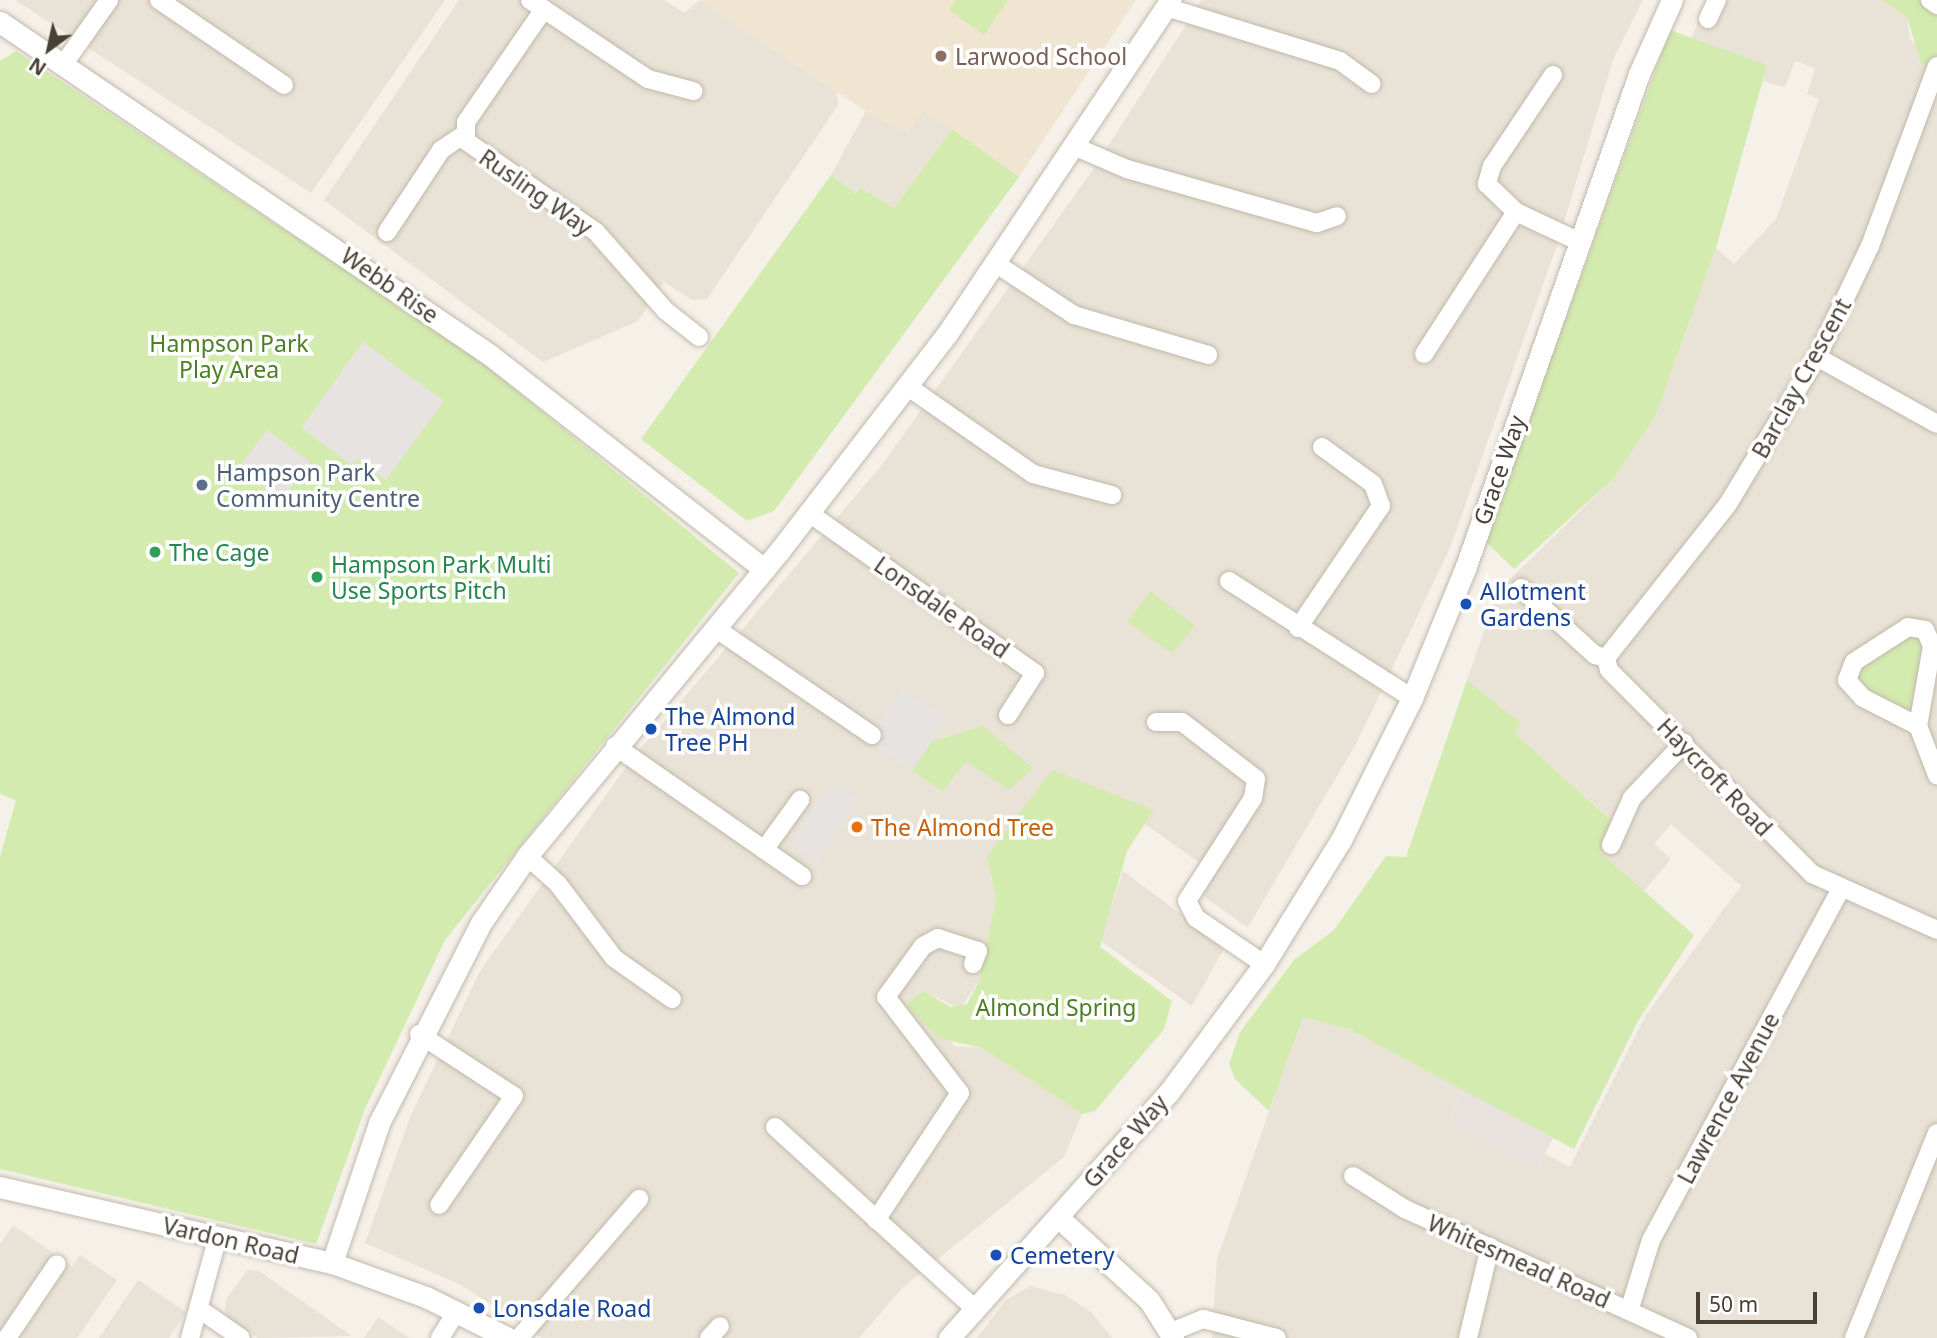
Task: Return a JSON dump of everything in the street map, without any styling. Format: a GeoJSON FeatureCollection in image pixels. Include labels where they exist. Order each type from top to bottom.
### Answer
{"type":"FeatureCollection","features":[{"type":"Feature","properties":{"kind":"street"},"geometry":{"type":"LineString","coordinates":[[62,65],[109,0]]}},
{"type":"Feature","properties":{"kind":"street"},"geometry":{"type":"LineString","coordinates":[[159,0],[284,85]]}},
{"type":"Feature","properties":{"kind":"street","name":"Grace Way"},"geometry":{"type":"LineString","coordinates":[[949,1338],[1169,1092],[1264,964],[1342,838],[1412,698],[1465,569],[1578,241],[1672,0]]}},
{"type":"Feature","properties":{"kind":"street"},"geometry":{"type":"LineString","coordinates":[[1709,19],[1717,0]]}},
{"type":"Feature","properties":{"kind":"street"},"geometry":{"type":"LineString","coordinates":[[1930,0],[1937,5]]}},
{"type":"Feature","properties":{"kind":"street"},"geometry":{"type":"LineString","coordinates":[[332,1263],[379,1123],[419,1034],[465,947],[527,856],[615,746],[764,569],[908,386],[1076,147],[1169,4],[1340,61],[1372,84]]}},
{"type":"Feature","properties":{"kind":"street","name":"Rusling Way"},"geometry":{"type":"LineString","coordinates":[[387,232],[441,150],[463,135],[537,5],[648,79],[693,91]]}},
{"type":"Feature","properties":{"kind":"street","name":"Webb Rise"},"geometry":{"type":"LineString","coordinates":[[0,22],[489,355],[764,569]]}},
{"type":"Feature","properties":{"kind":"street","name":"Barclay Crescent"},"geometry":{"type":"LineString","coordinates":[[1606,658],[1728,504],[1817,357],[1870,246],[1937,65]]}},
{"type":"Feature","properties":{"kind":"street"},"geometry":{"type":"LineString","coordinates":[[1553,75],[1489,171],[1492,194],[1516,212],[1578,241]]}},
{"type":"Feature","properties":{"kind":"street","name":"Rusling Way"},"geometry":{"type":"LineString","coordinates":[[463,135],[596,232],[666,311],[699,337]]}},
{"type":"Feature","properties":{"kind":"street"},"geometry":{"type":"LineString","coordinates":[[1076,147],[1127,169],[1317,223],[1337,216]]}},
{"type":"Feature","properties":{"kind":"street"},"geometry":{"type":"LineString","coordinates":[[1424,354],[1516,212]]}},
{"type":"Feature","properties":{"kind":"street"},"geometry":{"type":"LineString","coordinates":[[995,263],[1074,315],[1208,355]]}},
{"type":"Feature","properties":{"kind":"street"},"geometry":{"type":"LineString","coordinates":[[1817,357],[1937,424]]}},
{"type":"Feature","properties":{"kind":"street"},"geometry":{"type":"LineString","coordinates":[[908,386],[1033,474],[1112,495]]}},
{"type":"Feature","properties":{"kind":"street"},"geometry":{"type":"LineString","coordinates":[[1298,628],[1381,506],[1373,484],[1322,447]]}},
{"type":"Feature","properties":{"kind":"street","name":"Lonsdale Road"},"geometry":{"type":"LineString","coordinates":[[809,513],[1035,673],[1008,715]]}},
{"type":"Feature","properties":{"kind":"street"},"geometry":{"type":"LineString","coordinates":[[1229,581],[1298,628],[1412,698]]}},
{"type":"Feature","properties":{"kind":"street","name":"Haycroft Road"},"geometry":{"type":"LineString","coordinates":[[1521,588],[1595,655],[1606,658],[1609,670],[1803,866],[1840,890],[1937,930]]}},
{"type":"Feature","properties":{"kind":"street"},"geometry":{"type":"LineString","coordinates":[[1918,726],[1863,698],[1847,680],[1854,662],[1908,627],[1925,630],[1932,646],[1918,726],[1937,775]]}},
{"type":"Feature","properties":{"kind":"street"},"geometry":{"type":"LineString","coordinates":[[715,628],[872,735]]}},
{"type":"Feature","properties":{"kind":"street"},"geometry":{"type":"LineString","coordinates":[[1156,722],[1182,722],[1256,779],[1254,798],[1187,901],[1196,918],[1264,964]]}},
{"type":"Feature","properties":{"kind":"street"},"geometry":{"type":"LineString","coordinates":[[1611,845],[1632,798],[1684,743]]}},
{"type":"Feature","properties":{"kind":"street"},"geometry":{"type":"LineString","coordinates":[[615,746],[802,876]]}},
{"type":"Feature","properties":{"kind":"street"},"geometry":{"type":"LineString","coordinates":[[764,850],[800,800]]}},
{"type":"Feature","properties":{"kind":"street"},"geometry":{"type":"LineString","coordinates":[[527,856],[558,884],[614,958],[672,999]]}},
{"type":"Feature","properties":{"kind":"street","name":"Lawrence Avenue"},"geometry":{"type":"LineString","coordinates":[[1629,1311],[1651,1240],[1840,890]]}},
{"type":"Feature","properties":{"kind":"street"},"geometry":{"type":"LineString","coordinates":[[876,1220],[960,1093],[886,997],[923,946],[938,938],[978,950]]}},
{"type":"Feature","properties":{"kind":"street"},"geometry":{"type":"LineString","coordinates":[[419,1034],[514,1096],[439,1205]]}},
{"type":"Feature","properties":{"kind":"street"},"geometry":{"type":"LineString","coordinates":[[775,1127],[975,1309]]}},
{"type":"Feature","properties":{"kind":"street"},"geometry":{"type":"LineString","coordinates":[[1854,1338],[1937,1133]]}},
{"type":"Feature","properties":{"kind":"street","name":"Whitesmead Road"},"geometry":{"type":"LineString","coordinates":[[1353,1176],[1405,1209],[1686,1337]]}},
{"type":"Feature","properties":{"kind":"street","name":"Vardon Road"},"geometry":{"type":"LineString","coordinates":[[0,1187],[332,1263],[426,1297],[508,1338]]}},
{"type":"Feature","properties":{"kind":"street"},"geometry":{"type":"LineString","coordinates":[[519,1338],[639,1199]]}},
{"type":"Feature","properties":{"kind":"street"},"geometry":{"type":"LineString","coordinates":[[1058,1217],[1149,1300],[1172,1335],[1203,1319],[1277,1338]]}},
{"type":"Feature","properties":{"kind":"street"},"geometry":{"type":"LineString","coordinates":[[190,1338],[202,1311],[218,1236]]}},
{"type":"Feature","properties":{"kind":"street"},"geometry":{"type":"LineString","coordinates":[[1468,1338],[1490,1247]]}},
{"type":"Feature","properties":{"kind":"street"},"geometry":{"type":"LineString","coordinates":[[7,1338],[57,1264]]}},
{"type":"Feature","properties":{"kind":"street"},"geometry":{"type":"LineString","coordinates":[[202,1311],[241,1338]]}},
{"type":"Feature","properties":{"kind":"street"},"geometry":{"type":"LineString","coordinates":[[440,1338],[457,1311]]}},
{"type":"Feature","properties":{"kind":"shaded area"},"geometry":{"type":"Polygon","coordinates":[[[15,0],[445,0],[311,193],[15,0]]]}},
{"type":"Feature","properties":{"kind":"shaded area"},"geometry":{"type":"Polygon","coordinates":[[[459,0],[664,0],[684,13],[700,0],[837,92],[838,105],[707,299],[692,300],[664,282],[638,321],[543,362],[324,200],[459,0]]]}},
{"type":"Feature","properties":{"kind":"shaded area","name":"Larwood School"},"geometry":{"type":"Polygon","coordinates":[[[700,0],[1136,0],[1019,177],[924,110],[907,132],[873,116],[700,0]]]}},
{"type":"Feature","properties":{"kind":"shaded area"},"geometry":{"type":"Polygon","coordinates":[[[1202,0],[1643,0],[1613,60],[1557,245],[1450,548],[1357,742],[1252,920],[1247,927],[1196,891],[1210,870],[1145,824],[1154,810],[1098,789],[987,856],[996,899],[979,981],[960,1009],[924,991],[954,1046],[982,1048],[1082,1114],[1064,1157],[902,1288],[859,1338],[542,1338],[461,1285],[365,1243],[410,1117],[480,971],[631,760],[881,466],[1092,171],[1202,0]]]}},
{"type":"Feature","properties":{"kind":"shaded area"},"geometry":{"type":"Polygon","coordinates":[[[1707,0],[1882,0],[1907,17],[1910,39],[1937,69],[1937,1338],[1212,1338],[1217,1259],[1303,1016],[1347,1029],[1460,1088],[1450,1121],[1537,1170],[1545,1154],[1570,1167],[1646,1015],[1741,886],[1671,824],[1654,844],[1671,859],[1644,891],[1601,853],[1611,819],[1514,734],[1521,723],[1467,680],[1498,591],[1613,479],[1655,417],[1716,248],[1734,264],[1776,219],[1819,99],[1807,94],[1815,68],[1795,61],[1785,87],[1763,81],[1767,65],[1691,39],[1707,0]]]}},
{"type":"Feature","properties":{"kind":"shaded area"},"geometry":{"type":"Polygon","coordinates":[[[924,110],[952,129],[894,208],[862,187],[856,194],[831,175],[866,111],[907,132],[924,110]]]}},
{"type":"Feature","properties":{"kind":"shaded area"},"geometry":{"type":"Polygon","coordinates":[[[363,342],[444,401],[386,480],[357,459],[352,465],[301,428],[363,342]]]}},
{"type":"Feature","properties":{"kind":"shaded area"},"geometry":{"type":"Polygon","coordinates":[[[267,430],[310,462],[281,501],[239,467],[267,430]]]}},
{"type":"Feature","properties":{"kind":"shaded area"},"geometry":{"type":"Polygon","coordinates":[[[902,690],[947,718],[912,771],[868,742],[902,690]]]}},
{"type":"Feature","properties":{"kind":"shaded area"},"geometry":{"type":"Polygon","coordinates":[[[832,781],[860,800],[817,863],[789,843],[832,781]]]}},
{"type":"Feature","properties":{"kind":"shaded area"},"geometry":{"type":"Polygon","coordinates":[[[1123,871],[1225,947],[1192,1006],[1101,941],[1123,871]]]}},
{"type":"Feature","properties":{"kind":"shaded area"},"geometry":{"type":"Polygon","coordinates":[[[1460,1088],[1553,1138],[1537,1170],[1450,1121],[1460,1088]]]}},
{"type":"Feature","properties":{"kind":"shaded area"},"geometry":{"type":"Polygon","coordinates":[[[13,1225],[72,1266],[80,1255],[117,1280],[77,1338],[0,1338],[0,1244],[13,1225]]]}},
{"type":"Feature","properties":{"kind":"shaded area"},"geometry":{"type":"Polygon","coordinates":[[[248,1270],[259,1271],[352,1336],[258,1338],[225,1315],[226,1299],[248,1270]]]}},
{"type":"Feature","properties":{"kind":"shaded area"},"geometry":{"type":"Polygon","coordinates":[[[138,1280],[186,1312],[169,1338],[99,1338],[138,1280]]]}},
{"type":"Feature","properties":{"kind":"shaded area"},"geometry":{"type":"Polygon","coordinates":[[[1030,1286],[1065,1295],[1091,1312],[1112,1338],[977,1338],[1006,1300],[1030,1286]]]}},
{"type":"Feature","properties":{"kind":"shaded area"},"geometry":{"type":"Polygon","coordinates":[[[378,1317],[409,1338],[364,1338],[378,1317]]]}},
{"type":"Feature","properties":{"kind":"green space"},"geometry":{"type":"Polygon","coordinates":[[[956,0],[1008,0],[984,35],[949,10],[956,0]]]}},
{"type":"Feature","properties":{"kind":"green space"},"geometry":{"type":"Polygon","coordinates":[[[1882,0],[1937,0],[1937,69],[1921,63],[1907,17],[1882,0]]]}},
{"type":"Feature","properties":{"kind":"green space"},"geometry":{"type":"Polygon","coordinates":[[[1670,30],[1767,65],[1716,248],[1655,417],[1613,479],[1514,569],[1485,541],[1670,30]]]}},
{"type":"Feature","properties":{"kind":"green space","name":"Hampson Park Play Area"},"geometry":{"type":"Polygon","coordinates":[[[16,51],[481,361],[739,573],[445,940],[365,1109],[316,1244],[0,1169],[0,857],[16,800],[0,794],[0,61],[16,51]]]}},
{"type":"Feature","properties":{"kind":"green space"},"geometry":{"type":"Polygon","coordinates":[[[952,129],[1019,177],[774,511],[747,521],[641,439],[831,175],[856,194],[861,187],[894,208],[952,129]]]}},
{"type":"Feature","properties":{"kind":"green space"},"geometry":{"type":"Polygon","coordinates":[[[1151,591],[1195,626],[1172,653],[1127,622],[1151,591]]]}},
{"type":"Feature","properties":{"kind":"green space"},"geometry":{"type":"Polygon","coordinates":[[[1916,633],[1926,642],[1910,713],[1858,688],[1855,672],[1916,633]]]}},
{"type":"Feature","properties":{"kind":"green space"},"geometry":{"type":"Polygon","coordinates":[[[1467,680],[1521,723],[1515,734],[1611,820],[1601,853],[1694,935],[1638,1021],[1574,1149],[1348,1029],[1303,1017],[1269,1111],[1235,1079],[1229,1064],[1240,1032],[1294,960],[1334,930],[1386,856],[1406,857],[1467,680]]]}},
{"type":"Feature","properties":{"kind":"green space"},"geometry":{"type":"Polygon","coordinates":[[[983,726],[1033,768],[1008,790],[966,761],[943,791],[912,771],[930,742],[983,726]]]}},
{"type":"Feature","properties":{"kind":"green space","name":"Almond Spring"},"geometry":{"type":"Polygon","coordinates":[[[1052,770],[1154,810],[1127,851],[1100,947],[1172,1001],[1164,1029],[1095,1111],[1082,1114],[982,1048],[939,1038],[906,1005],[924,991],[950,1007],[967,1004],[979,981],[996,899],[987,856],[1052,770]]]}},
{"type":"Feature","properties":{"kind":"place","name":"Larwood School"},"geometry":{"type":"Point","coordinates":[941,56]}},
{"type":"Feature","properties":{"kind":"place","name":"Hampson Park Community Centre"},"geometry":{"type":"Point","coordinates":[202,485]}},
{"type":"Feature","properties":{"kind":"place","name":"The Cage"},"geometry":{"type":"Point","coordinates":[155,552]}},
{"type":"Feature","properties":{"kind":"place","name":"Hampson Park Multi Use Sports Pitch"},"geometry":{"type":"Point","coordinates":[317,577]}},
{"type":"Feature","properties":{"kind":"place","name":"Allotment Gardens"},"geometry":{"type":"Point","coordinates":[1466,604]}},
{"type":"Feature","properties":{"kind":"place","name":"The Almond Tree PH"},"geometry":{"type":"Point","coordinates":[651,729]}},
{"type":"Feature","properties":{"kind":"place","name":"The Almond Tree"},"geometry":{"type":"Point","coordinates":[857,827]}},
{"type":"Feature","properties":{"kind":"place","name":"Cemetery"},"geometry":{"type":"Point","coordinates":[996,1255]}},
{"type":"Feature","properties":{"kind":"place","name":"Lonsdale Road"},"geometry":{"type":"Point","coordinates":[479,1308]}}]}
